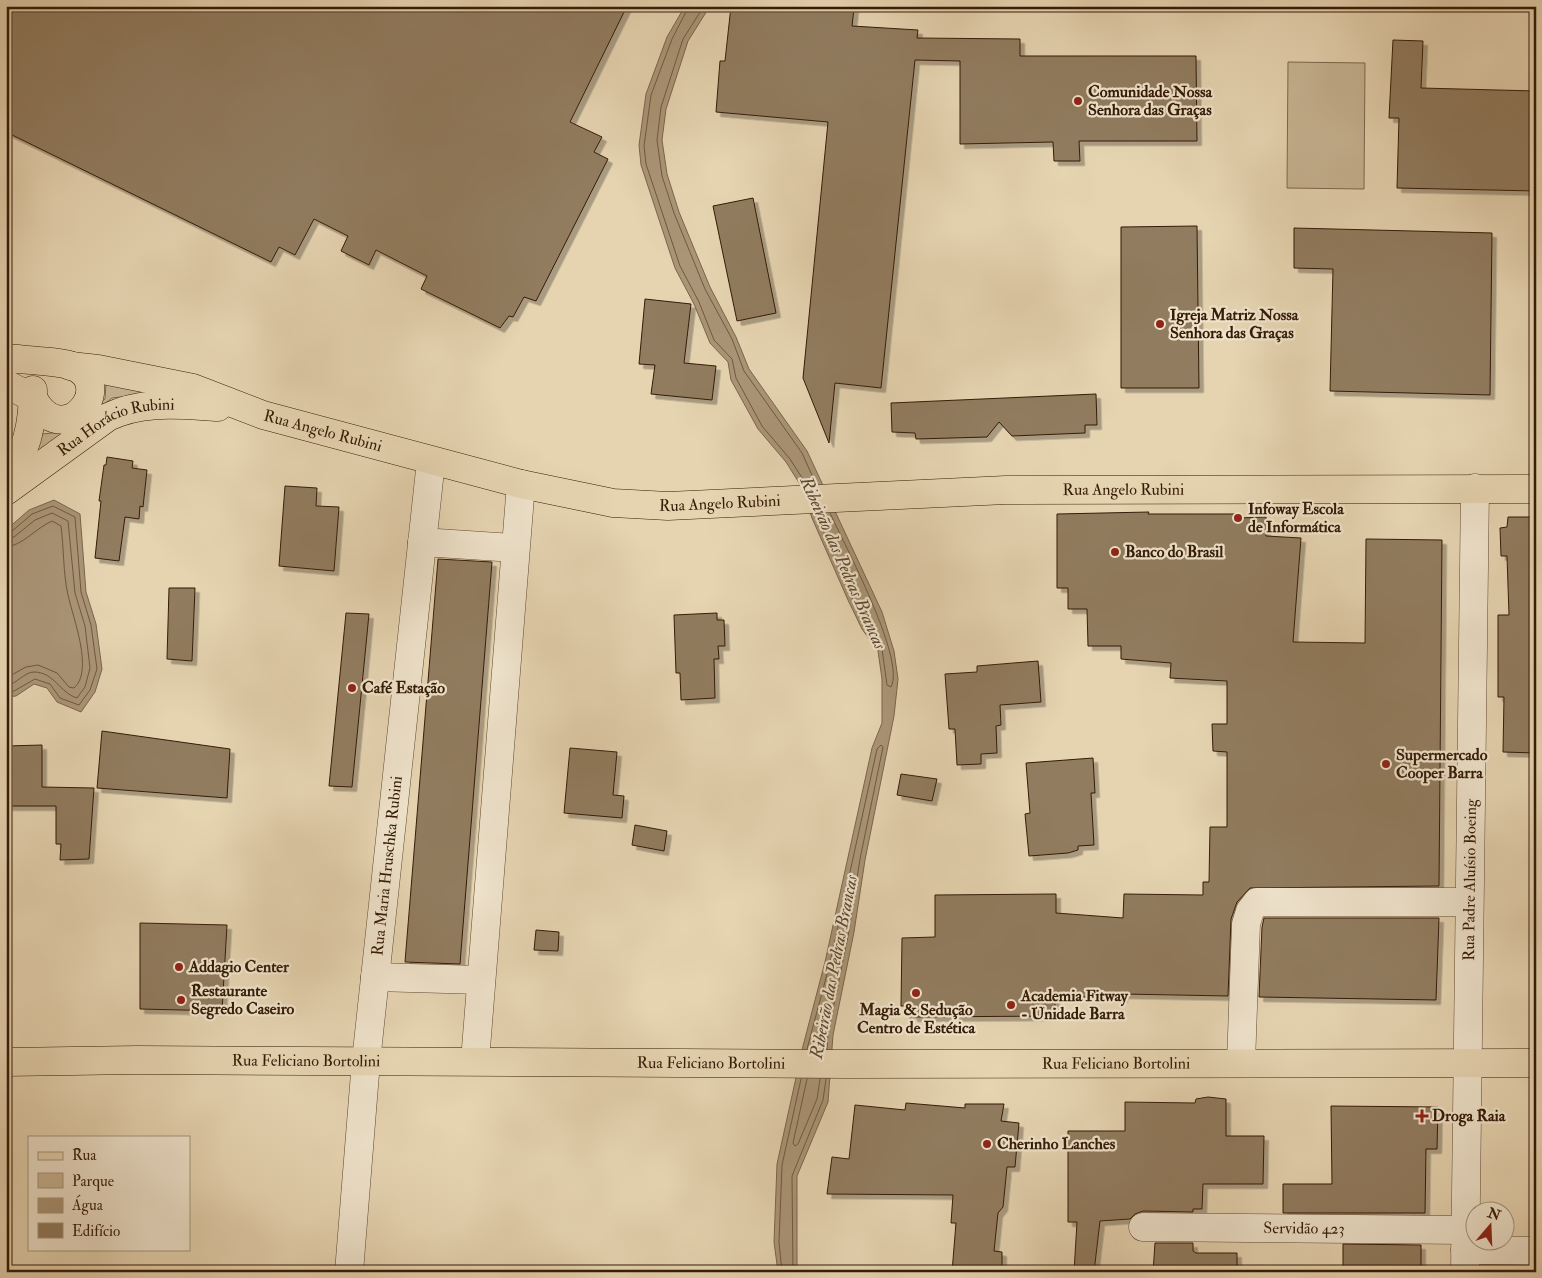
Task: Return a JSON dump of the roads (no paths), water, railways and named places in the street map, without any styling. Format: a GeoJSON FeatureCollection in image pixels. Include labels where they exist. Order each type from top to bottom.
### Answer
{"type":"FeatureCollection","features":[{"type":"Feature","properties":{"kind":"main road","name":"Rua Angelo Rubini"},"geometry":{"type":"LineString","coordinates":[[6,358],[98,369],[193,388],[240,408],[431,461],[521,484],[613,503],[668,506],[1006,490],[1152,488],[1536,489]]}},
{"type":"Feature","properties":{"kind":"main road"},"geometry":{"type":"LineString","coordinates":[[6,384],[34,398],[43,412],[59,420],[68,419],[83,410],[90,395],[90,386],[82,372],[64,365],[50,367],[36,379],[34,398],[33,419],[28,439],[6,480]]}},
{"type":"Feature","properties":{"kind":"main road","name":"Rua Horácio Rubini"},"geometry":{"type":"LineString","coordinates":[[6,492],[108,417],[124,409],[158,404],[240,408]]}},
{"type":"Feature","properties":{"kind":"main road","name":"Rua Feliciano Bortolini"},"geometry":{"type":"LineString","coordinates":[[6,1062],[1536,1063]]}},
{"type":"Feature","properties":{"kind":"street","name":"Rua Maria Hruschka Rubini"},"geometry":{"type":"LineString","coordinates":[[349,1272],[366,1061],[431,461]]}},
{"type":"Feature","properties":{"kind":"street"},"geometry":{"type":"LineString","coordinates":[[475,1061],[514,548],[521,484]]}},
{"type":"Feature","properties":{"kind":"street","name":"Rua Padre Aluísio Boeing"},"geometry":{"type":"LineString","coordinates":[[1465,1251],[1475,488]]}},
{"type":"Feature","properties":{"kind":"street"},"geometry":{"type":"LineString","coordinates":[[422,542],[514,548]]}},
{"type":"Feature","properties":{"kind":"street"},"geometry":{"type":"LineString","coordinates":[[1241,1063],[1246,924],[1250,911],[1257,902],[1469,902]]}},
{"type":"Feature","properties":{"kind":"street"},"geometry":{"type":"LineString","coordinates":[[375,977],[481,980]]}},
{"type":"Feature","properties":{"kind":"street","name":"Servidão 423"},"geometry":{"type":"LineString","coordinates":[[1142,1228],[1465,1251],[1536,1252]]}},
{"type":"Feature","properties":{"kind":"water","name":"Ribeirão das Pedras Brancas"},"geometry":{"type":"Polygon","coordinates":[[[685,6],[710,6],[688,41],[666,109],[662,140],[667,174],[679,212],[710,287],[736,337],[749,369],[807,451],[882,612],[894,651],[898,679],[894,716],[833,1035],[828,1102],[797,1176],[797,1272],[778,1272],[774,1242],[777,1164],[803,1046],[825,962],[872,748],[882,723],[882,679],[878,651],[862,629],[848,600],[812,518],[801,486],[786,462],[758,429],[731,380],[728,362],[710,343],[694,304],[675,268],[641,165],[639,145],[646,94],[667,37],[685,6]]]}},
{"type":"Feature","properties":{"kind":"water"},"geometry":{"type":"Polygon","coordinates":[[[54,500],[80,514],[86,592],[96,624],[102,669],[95,692],[81,712],[57,702],[47,688],[34,684],[16,696],[6,697],[6,530],[29,510],[54,500]]]}},
{"type":"Feature","properties":{"kind":"place","name":"Comunidade Nossa Senhora das Graças"},"geometry":{"type":"Point","coordinates":[1078,101]}},
{"type":"Feature","properties":{"kind":"place","name":"Igreja Matriz Nossa Senhora das Graças"},"geometry":{"type":"Point","coordinates":[1160,324]}},
{"type":"Feature","properties":{"kind":"place","name":"Infoway Escola de Informática"},"geometry":{"type":"Point","coordinates":[1238,518]}},
{"type":"Feature","properties":{"kind":"place","name":"Banco do Brasil"},"geometry":{"type":"Point","coordinates":[1115,552]}},
{"type":"Feature","properties":{"kind":"place","name":"Café Estação"},"geometry":{"type":"Point","coordinates":[352,688]}},
{"type":"Feature","properties":{"kind":"place","name":"Supermercado Cooper Barra"},"geometry":{"type":"Point","coordinates":[1386,764]}},
{"type":"Feature","properties":{"kind":"place","name":"Addagio Center"},"geometry":{"type":"Point","coordinates":[179,967]}},
{"type":"Feature","properties":{"kind":"place","name":"Magia & Sedução Centro de Estética"},"geometry":{"type":"Point","coordinates":[916,993]}},
{"type":"Feature","properties":{"kind":"place","name":"Restaurante Segredo Caseiro"},"geometry":{"type":"Point","coordinates":[181,1000]}},
{"type":"Feature","properties":{"kind":"place","name":"Academia Fitway - Unidade Barra"},"geometry":{"type":"Point","coordinates":[1011,1005]}},
{"type":"Feature","properties":{"kind":"place","name":"Droga Raia"},"geometry":{"type":"Point","coordinates":[1422,1116]}},
{"type":"Feature","properties":{"kind":"place","name":"Cherinho Lanches"},"geometry":{"type":"Point","coordinates":[987,1144]}}]}
